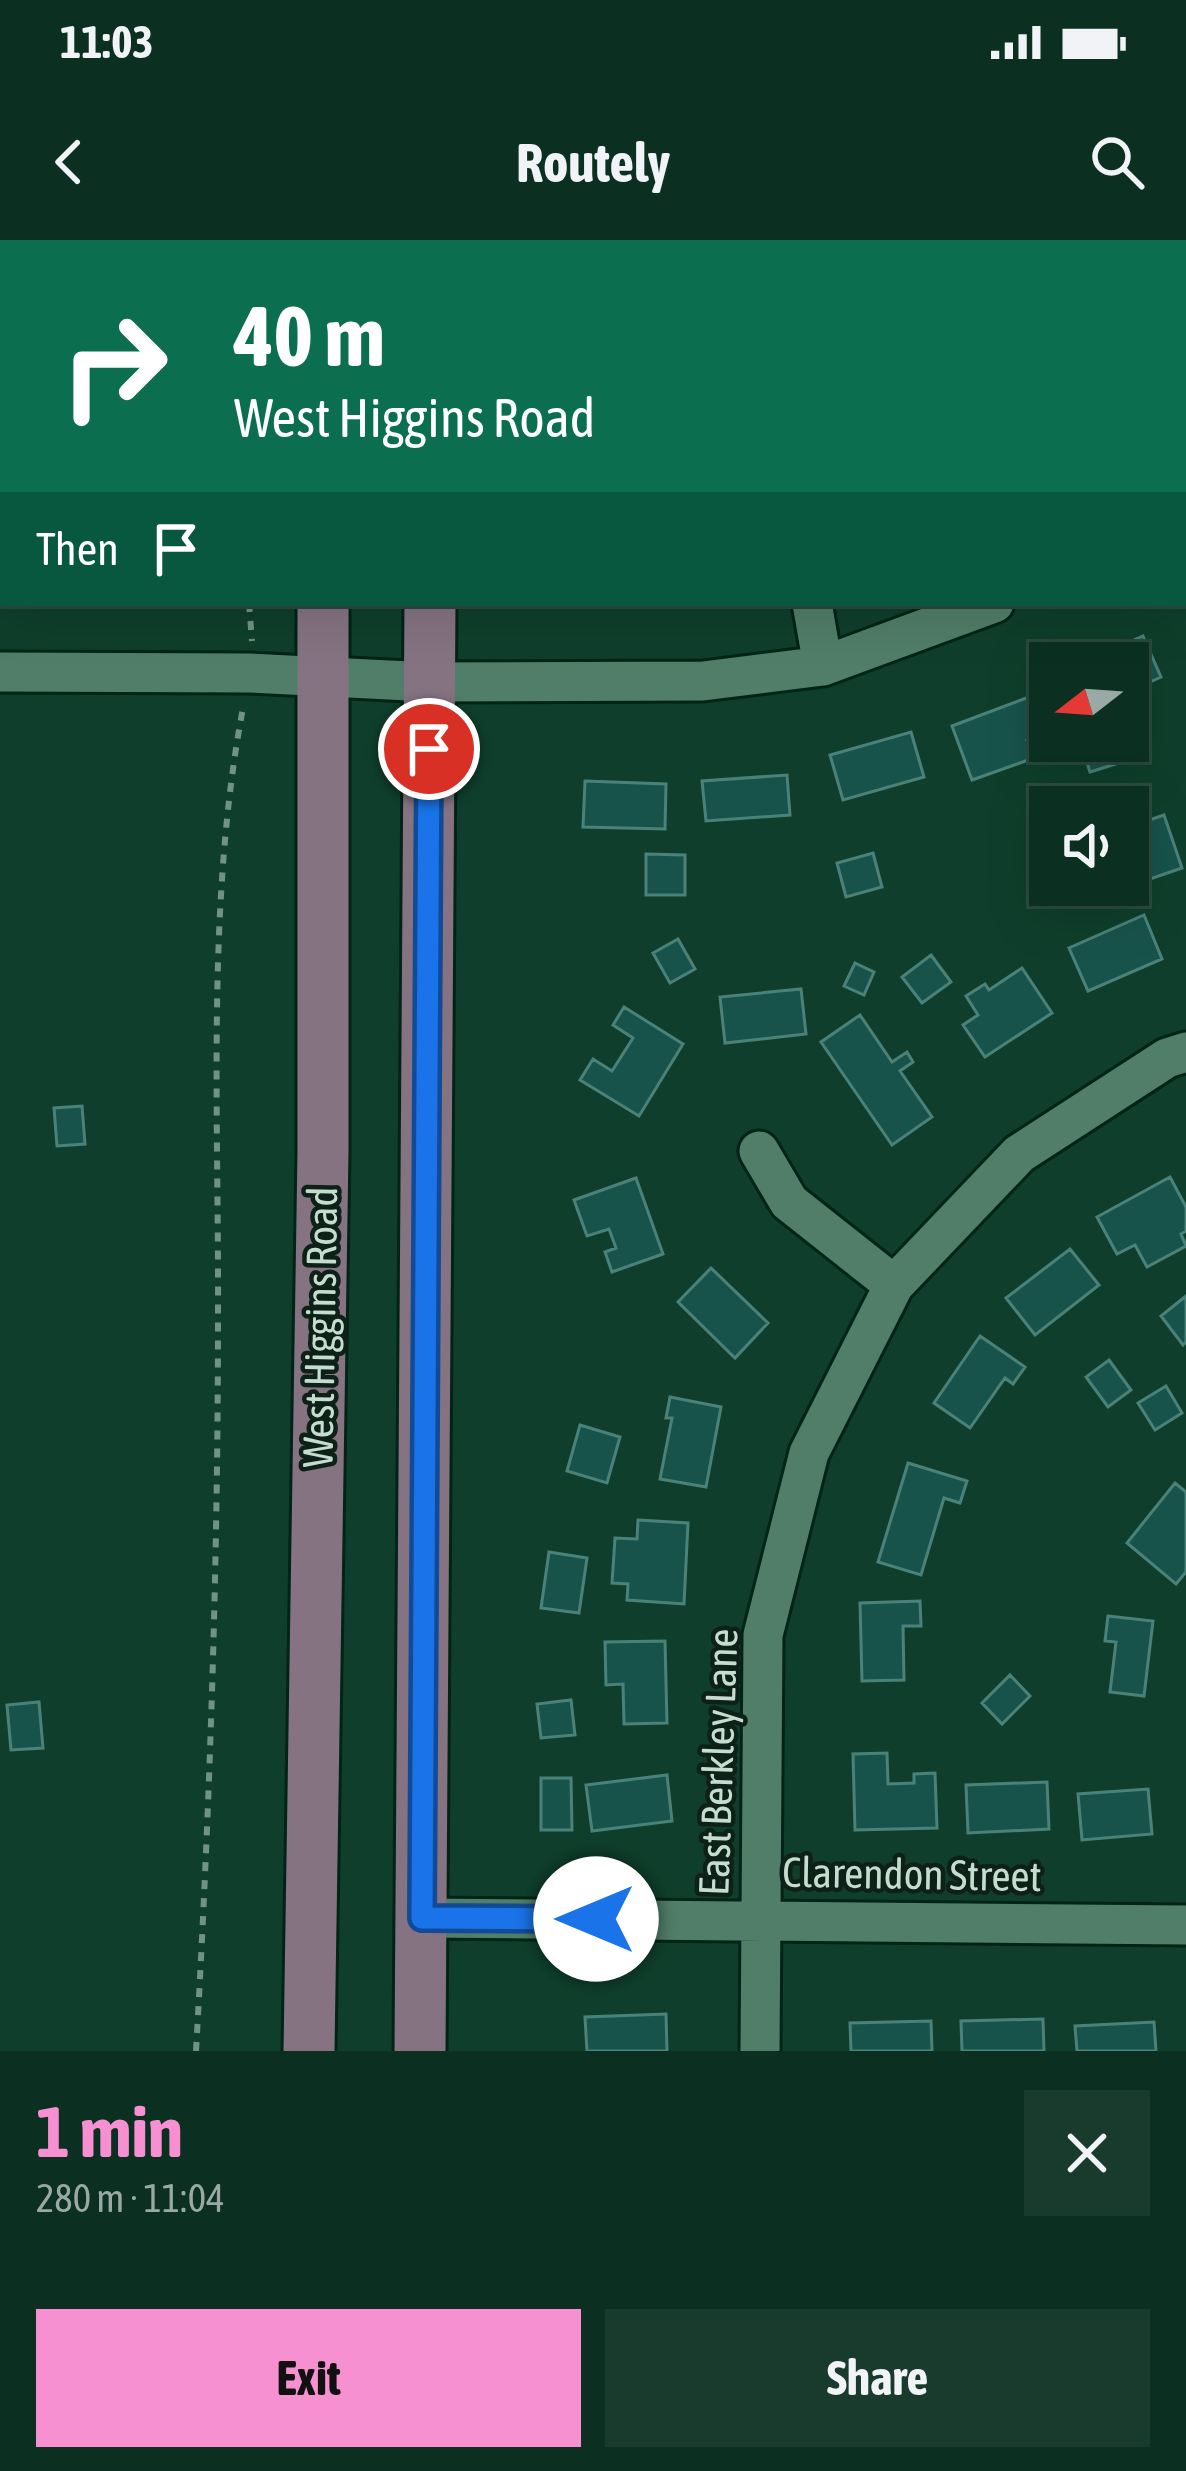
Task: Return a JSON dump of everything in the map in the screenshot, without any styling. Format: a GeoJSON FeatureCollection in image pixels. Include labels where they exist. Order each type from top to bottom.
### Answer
{"type":"FeatureCollection","features":[{"type":"Feature","properties":{"kind":"main road","name":"West Higgins Road"},"geometry":{"type":"LineString","coordinates":[[309,2051],[322,1151],[323,606]]}},
{"type":"Feature","properties":{"kind":"main road"},"geometry":{"type":"LineString","coordinates":[[421,2051],[430,606]]}},
{"type":"Feature","properties":{"kind":"street"},"geometry":{"type":"LineString","coordinates":[[813,606],[823,665]]}},
{"type":"Feature","properties":{"kind":"street"},"geometry":{"type":"LineString","coordinates":[[0,673],[249,674],[429,682],[703,681],[823,665],[986,606]]}},
{"type":"Feature","properties":{"kind":"street","name":"East Berkley Lane"},"geometry":{"type":"LineString","coordinates":[[760,2051],[764,1635],[809,1453],[894,1285],[1019,1154],[1167,1058],[1186,1052]]}},
{"type":"Feature","properties":{"kind":"street"},"geometry":{"type":"LineString","coordinates":[[759,1150],[789,1202],[894,1285]]}},
{"type":"Feature","properties":{"kind":"street","name":"Clarendon Street"},"geometry":{"type":"LineString","coordinates":[[422,1918],[1186,1925]]}},
{"type":"Feature","properties":{"kind":"path"},"geometry":{"type":"LineString","coordinates":[[250,606],[253,621]]}},
{"type":"Feature","properties":{"kind":"path"},"geometry":{"type":"LineString","coordinates":[[196,2051],[212,1747],[219,1003],[229,792],[242,717]]}},
{"type":"Feature","properties":{"kind":"building"},"geometry":{"type":"Polygon","coordinates":[[[1149,650],[1161,677],[1149,682],[1149,650]]]}},
{"type":"Feature","properties":{"kind":"building"},"geometry":{"type":"Polygon","coordinates":[[[1029,697],[1029,760],[972,780],[952,726],[1029,697]]]}},
{"type":"Feature","properties":{"kind":"building"},"geometry":{"type":"Polygon","coordinates":[[[911,732],[924,777],[843,800],[830,755],[911,732]]]}},
{"type":"Feature","properties":{"kind":"building"},"geometry":{"type":"Polygon","coordinates":[[[1087,762],[1122,762],[1090,772],[1087,762]]]}},
{"type":"Feature","properties":{"kind":"building"},"geometry":{"type":"Polygon","coordinates":[[[787,775],[790,815],[706,821],[702,781],[787,775]]]}},
{"type":"Feature","properties":{"kind":"building"},"geometry":{"type":"Polygon","coordinates":[[[585,781],[666,784],[665,829],[583,827],[585,781]]]}},
{"type":"Feature","properties":{"kind":"building"},"geometry":{"type":"Polygon","coordinates":[[[1164,815],[1182,868],[1149,879],[1149,820],[1164,815]]]}},
{"type":"Feature","properties":{"kind":"building"},"geometry":{"type":"Polygon","coordinates":[[[873,853],[882,887],[846,897],[837,863],[873,853]]]}},
{"type":"Feature","properties":{"kind":"building"},"geometry":{"type":"Polygon","coordinates":[[[646,854],[685,855],[685,895],[646,895],[646,854]]]}},
{"type":"Feature","properties":{"kind":"building"},"geometry":{"type":"Polygon","coordinates":[[[1144,915],[1162,959],[1088,991],[1069,948],[1144,915]]]}},
{"type":"Feature","properties":{"kind":"building"},"geometry":{"type":"Polygon","coordinates":[[[678,939],[695,969],[670,983],[653,953],[678,939]]]}},
{"type":"Feature","properties":{"kind":"building"},"geometry":{"type":"Polygon","coordinates":[[[931,955],[951,982],[922,1003],[902,977],[931,955]]]}},
{"type":"Feature","properties":{"kind":"building"},"geometry":{"type":"Polygon","coordinates":[[[855,963],[874,972],[864,995],[844,986],[855,963]]]}},
{"type":"Feature","properties":{"kind":"building"},"geometry":{"type":"Polygon","coordinates":[[[1022,968],[1052,1013],[985,1057],[963,1025],[978,1015],[966,996],[985,984],[989,990],[1022,968]]]}},
{"type":"Feature","properties":{"kind":"building"},"geometry":{"type":"Polygon","coordinates":[[[801,989],[806,1034],[725,1043],[720,997],[801,989]]]}},
{"type":"Feature","properties":{"kind":"building"},"geometry":{"type":"Polygon","coordinates":[[[624,1007],[683,1044],[639,1116],[580,1080],[593,1059],[612,1071],[633,1038],[613,1025],[624,1007]]]}},
{"type":"Feature","properties":{"kind":"building"},"geometry":{"type":"Polygon","coordinates":[[[860,1015],[892,1062],[907,1052],[913,1062],[900,1071],[932,1117],[892,1145],[821,1042],[860,1015]]]}},
{"type":"Feature","properties":{"kind":"building"},"geometry":{"type":"Polygon","coordinates":[[[82,1106],[85,1144],[57,1146],[54,1108],[82,1106]]]}},
{"type":"Feature","properties":{"kind":"building"},"geometry":{"type":"Polygon","coordinates":[[[1170,1177],[1186,1207],[1186,1231],[1181,1234],[1186,1246],[1147,1267],[1135,1245],[1117,1254],[1097,1217],[1170,1177]]]}},
{"type":"Feature","properties":{"kind":"building"},"geometry":{"type":"Polygon","coordinates":[[[636,1178],[663,1254],[612,1272],[605,1252],[616,1248],[609,1229],[587,1236],[574,1200],[636,1178]]]}},
{"type":"Feature","properties":{"kind":"building"},"geometry":{"type":"Polygon","coordinates":[[[1070,1249],[1099,1285],[1035,1335],[1006,1298],[1070,1249]]]}},
{"type":"Feature","properties":{"kind":"building"},"geometry":{"type":"Polygon","coordinates":[[[711,1268],[768,1323],[735,1358],[678,1302],[711,1268]]]}},
{"type":"Feature","properties":{"kind":"building"},"geometry":{"type":"Polygon","coordinates":[[[1186,1296],[1186,1342],[1183,1345],[1161,1316],[1186,1296]]]}},
{"type":"Feature","properties":{"kind":"building"},"geometry":{"type":"Polygon","coordinates":[[[980,1336],[1025,1367],[1013,1384],[1005,1378],[970,1428],[934,1403],[980,1336]]]}},
{"type":"Feature","properties":{"kind":"building"},"geometry":{"type":"Polygon","coordinates":[[[1109,1360],[1131,1390],[1108,1407],[1086,1377],[1109,1360]]]}},
{"type":"Feature","properties":{"kind":"building"},"geometry":{"type":"Polygon","coordinates":[[[1166,1386],[1182,1413],[1155,1430],[1138,1403],[1166,1386]]]}},
{"type":"Feature","properties":{"kind":"building"},"geometry":{"type":"Polygon","coordinates":[[[670,1397],[721,1407],[706,1487],[660,1479],[672,1418],[666,1418],[670,1397]]]}},
{"type":"Feature","properties":{"kind":"building"},"geometry":{"type":"Polygon","coordinates":[[[580,1425],[620,1437],[607,1483],[567,1471],[580,1425]]]}},
{"type":"Feature","properties":{"kind":"building"},"geometry":{"type":"Polygon","coordinates":[[[908,1463],[967,1481],[960,1503],[944,1498],[921,1575],[878,1562],[908,1463]]]}},
{"type":"Feature","properties":{"kind":"building"},"geometry":{"type":"Polygon","coordinates":[[[1175,1483],[1186,1492],[1186,1572],[1176,1584],[1127,1543],[1175,1483]]]}},
{"type":"Feature","properties":{"kind":"building"},"geometry":{"type":"Polygon","coordinates":[[[638,1520],[688,1523],[684,1604],[627,1600],[628,1584],[612,1583],[615,1538],[637,1539],[638,1520]]]}},
{"type":"Feature","properties":{"kind":"building"},"geometry":{"type":"Polygon","coordinates":[[[549,1552],[587,1558],[579,1613],[541,1608],[549,1552]]]}},
{"type":"Feature","properties":{"kind":"building"},"geometry":{"type":"Polygon","coordinates":[[[920,1601],[921,1626],[903,1626],[904,1680],[862,1681],[860,1603],[920,1601]]]}},
{"type":"Feature","properties":{"kind":"building"},"geometry":{"type":"Polygon","coordinates":[[[1108,1616],[1153,1621],[1144,1696],[1110,1692],[1116,1642],[1105,1641],[1108,1616]]]}},
{"type":"Feature","properties":{"kind":"building"},"geometry":{"type":"Polygon","coordinates":[[[665,1641],[667,1723],[624,1724],[623,1684],[606,1685],[605,1642],[665,1641]]]}},
{"type":"Feature","properties":{"kind":"building"},"geometry":{"type":"Polygon","coordinates":[[[1010,1675],[1030,1696],[1002,1724],[982,1703],[1010,1675]]]}},
{"type":"Feature","properties":{"kind":"building"},"geometry":{"type":"Polygon","coordinates":[[[571,1700],[575,1735],[541,1738],[537,1704],[571,1700]]]}},
{"type":"Feature","properties":{"kind":"building"},"geometry":{"type":"Polygon","coordinates":[[[39,1702],[43,1748],[11,1750],[7,1705],[39,1702]]]}},
{"type":"Feature","properties":{"kind":"building"},"geometry":{"type":"Polygon","coordinates":[[[887,1753],[888,1784],[914,1783],[914,1774],[935,1773],[937,1828],[855,1830],[853,1754],[887,1753]]]}},
{"type":"Feature","properties":{"kind":"building"},"geometry":{"type":"Polygon","coordinates":[[[667,1775],[672,1821],[592,1831],[586,1785],[667,1775]]]}},
{"type":"Feature","properties":{"kind":"building"},"geometry":{"type":"Polygon","coordinates":[[[541,1778],[571,1778],[572,1830],[541,1830],[541,1778]]]}},
{"type":"Feature","properties":{"kind":"building"},"geometry":{"type":"Polygon","coordinates":[[[1047,1782],[1049,1829],[968,1833],[966,1785],[1047,1782]]]}},
{"type":"Feature","properties":{"kind":"building"},"geometry":{"type":"Polygon","coordinates":[[[1148,1789],[1152,1834],[1082,1840],[1078,1794],[1148,1789]]]}},
{"type":"Feature","properties":{"kind":"building"},"geometry":{"type":"Polygon","coordinates":[[[666,2014],[667,2051],[587,2051],[585,2017],[666,2014]]]}},
{"type":"Feature","properties":{"kind":"building"},"geometry":{"type":"Polygon","coordinates":[[[1043,2019],[1044,2051],[962,2051],[961,2021],[1043,2019]]]}},
{"type":"Feature","properties":{"kind":"building"},"geometry":{"type":"Polygon","coordinates":[[[931,2021],[932,2051],[851,2051],[850,2023],[931,2021]]]}},
{"type":"Feature","properties":{"kind":"building"},"geometry":{"type":"Polygon","coordinates":[[[1154,2022],[1156,2051],[1077,2051],[1075,2026],[1154,2022]]]}},
{"type":"Feature","properties":{"kind":"route"},"geometry":{"type":"LineString","coordinates":[[429,749],[422,1918],[596,1919]]}}]}
